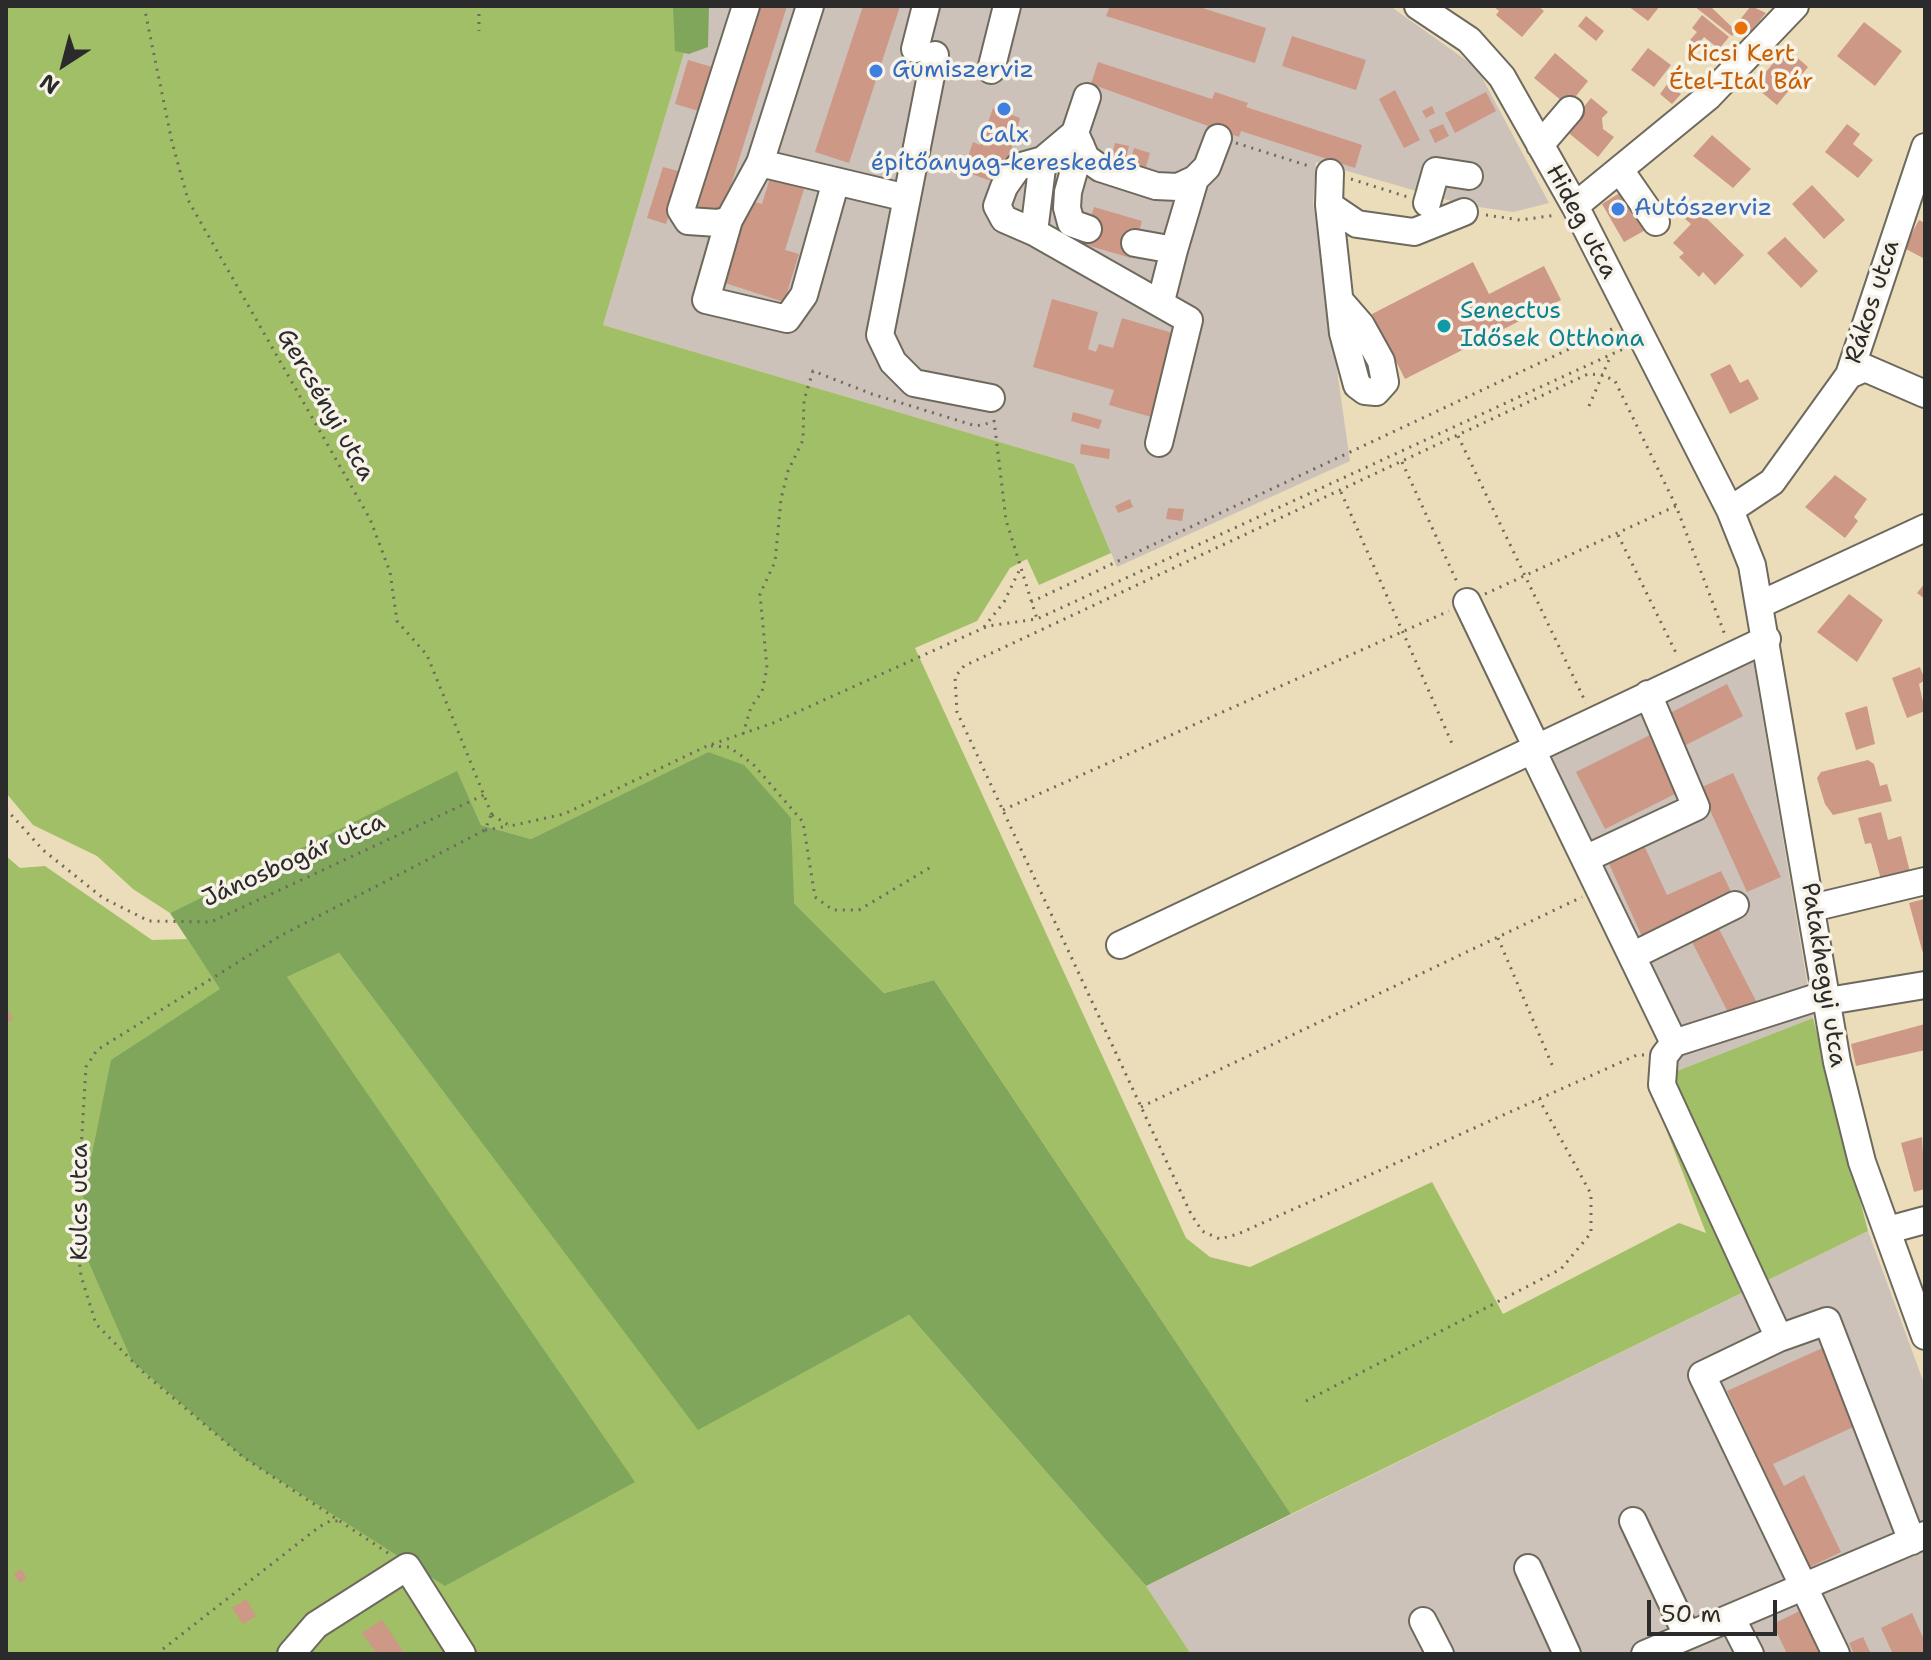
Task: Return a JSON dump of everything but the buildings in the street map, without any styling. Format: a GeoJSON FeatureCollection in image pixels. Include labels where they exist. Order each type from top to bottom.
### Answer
{"type":"FeatureCollection","features":[{"type":"Feature","properties":{"kind":"street"},"geometry":{"type":"LineString","coordinates":[[729,220],[688,221],[681,210],[746,6]]}},
{"type":"Feature","properties":{"kind":"street"},"geometry":{"type":"LineString","coordinates":[[810,6],[760,163],[729,220],[706,300],[787,319],[804,295],[836,181]]}},
{"type":"Feature","properties":{"kind":"street"},"geometry":{"type":"LineString","coordinates":[[926,6],[925,52],[907,198],[880,335],[893,362],[914,383],[992,410]]}},
{"type":"Feature","properties":{"kind":"street"},"geometry":{"type":"LineString","coordinates":[[991,70],[1007,6]]}},
{"type":"Feature","properties":{"kind":"street","name":"Hideg utca"},"geometry":{"type":"LineString","coordinates":[[1418,6],[1487,57],[1575,206],[1730,510]]}},
{"type":"Feature","properties":{"kind":"street"},"geometry":{"type":"LineString","coordinates":[[1575,206],[1708,97],[1795,6]]}},
{"type":"Feature","properties":{"kind":"street"},"geometry":{"type":"LineString","coordinates":[[1087,97],[1067,208],[1071,223],[1088,229]]}},
{"type":"Feature","properties":{"kind":"street"},"geometry":{"type":"LineString","coordinates":[[1540,145],[1570,110]]}},
{"type":"Feature","properties":{"kind":"street"},"geometry":{"type":"LineString","coordinates":[[1078,140],[1086,158],[1100,168],[1156,186],[1178,187],[1195,179],[1207,167],[1218,138]]}},
{"type":"Feature","properties":{"kind":"street"},"geometry":{"type":"LineString","coordinates":[[1078,140],[1043,160],[1018,167],[1004,187],[997,206],[1004,219],[1161,301],[1189,320],[1159,443]]}},
{"type":"Feature","properties":{"kind":"street","name":"Rákos utca"},"geometry":{"type":"LineString","coordinates":[[1730,510],[1772,482],[1849,375],[1925,147]]}},
{"type":"Feature","properties":{"kind":"street"},"geometry":{"type":"LineString","coordinates":[[1034,232],[1043,160]]}},
{"type":"Feature","properties":{"kind":"street"},"geometry":{"type":"LineString","coordinates":[[760,163],[907,198]]}},
{"type":"Feature","properties":{"kind":"street"},"geometry":{"type":"LineString","coordinates":[[1620,170],[1656,222]]}},
{"type":"Feature","properties":{"kind":"street"},"geometry":{"type":"LineString","coordinates":[[1417,200],[1436,171],[1469,176]]}},
{"type":"Feature","properties":{"kind":"street"},"geometry":{"type":"LineString","coordinates":[[1330,173],[1329,205],[1341,302]]}},
{"type":"Feature","properties":{"kind":"street"},"geometry":{"type":"LineString","coordinates":[[1161,301],[1195,179]]}},
{"type":"Feature","properties":{"kind":"street"},"geometry":{"type":"LineString","coordinates":[[1329,205],[1357,224],[1386,231],[1414,232],[1464,212]]}},
{"type":"Feature","properties":{"kind":"street"},"geometry":{"type":"LineString","coordinates":[[1135,243],[1174,250]]}},
{"type":"Feature","properties":{"kind":"street"},"geometry":{"type":"LineString","coordinates":[[1849,375],[1865,368],[1925,394]]}},
{"type":"Feature","properties":{"kind":"street","name":"Patakhegyi utca"},"geometry":{"type":"LineString","coordinates":[[1730,510],[1752,565],[1761,604],[1852,1129],[1925,1336]]}},
{"type":"Feature","properties":{"kind":"street"},"geometry":{"type":"LineString","coordinates":[[1761,604],[1925,528]]}},
{"type":"Feature","properties":{"kind":"street"},"geometry":{"type":"LineString","coordinates":[[1467,602],[1632,956],[1669,1049],[1662,1085],[1779,1338]]}},
{"type":"Feature","properties":{"kind":"street"},"geometry":{"type":"LineString","coordinates":[[1120,945],[1767,639]]}},
{"type":"Feature","properties":{"kind":"street"},"geometry":{"type":"LineString","coordinates":[[1585,859],[1696,807],[1648,694]]}},
{"type":"Feature","properties":{"kind":"street"},"geometry":{"type":"LineString","coordinates":[[1812,908],[1925,881]]}},
{"type":"Feature","properties":{"kind":"street"},"geometry":{"type":"LineString","coordinates":[[1632,956],[1735,905]]}},
{"type":"Feature","properties":{"kind":"street"},"geometry":{"type":"LineString","coordinates":[[1669,1049],[1828,997],[1925,985]]}},
{"type":"Feature","properties":{"kind":"street"},"geometry":{"type":"LineString","coordinates":[[1888,1230],[1925,1220]]}},
{"type":"Feature","properties":{"kind":"street"},"geometry":{"type":"LineString","coordinates":[[1645,1654],[1732,1619],[1804,1585],[1918,1538],[1827,1321],[1779,1338],[1702,1375],[1804,1585],[1836,1654]]}},
{"type":"Feature","properties":{"kind":"street"},"geometry":{"type":"LineString","coordinates":[[1633,1521],[1687,1635]]}},
{"type":"Feature","properties":{"kind":"street"},"geometry":{"type":"LineString","coordinates":[[291,1654],[316,1625],[407,1567],[462,1654]]}},
{"type":"Feature","properties":{"kind":"street"},"geometry":{"type":"LineString","coordinates":[[1528,1568],[1567,1654]]}},
{"type":"Feature","properties":{"kind":"street"},"geometry":{"type":"LineString","coordinates":[[1732,1619],[1750,1654]]}},
{"type":"Feature","properties":{"kind":"street"},"geometry":{"type":"LineString","coordinates":[[1423,1621],[1440,1654]]}},
{"type":"Feature","properties":{"kind":"path","name":"Gercsényi utca"},"geometry":{"type":"LineString","coordinates":[[144,6],[172,142],[188,200],[370,519],[390,572],[397,621],[427,655],[492,815]]}},
{"type":"Feature","properties":{"kind":"path"},"geometry":{"type":"LineString","coordinates":[[479,6],[479,31]]}},
{"type":"Feature","properties":{"kind":"path"},"geometry":{"type":"LineString","coordinates":[[1464,212],[1520,220],[1548,219],[1575,206]]}},
{"type":"Feature","properties":{"kind":"path"},"geometry":{"type":"LineString","coordinates":[[1031,602],[1637,329]]}},
{"type":"Feature","properties":{"kind":"path","name":"Kulcs utca"},"geometry":{"type":"LineString","coordinates":[[407,1567],[343,1521],[243,1457],[145,1374],[96,1324],[81,1276],[76,1233],[86,1067],[97,1050],[280,936],[485,830],[564,814],[707,746],[743,734],[983,628],[1037,619],[1611,355],[1637,329]]}},
{"type":"Feature","properties":{"kind":"path"},"geometry":{"type":"LineString","coordinates":[[1589,406],[1611,355]]}},
{"type":"Feature","properties":{"kind":"path"},"geometry":{"type":"LineString","coordinates":[[743,734],[751,707],[762,692],[767,668],[760,594],[775,562],[781,499],[788,471],[803,440],[804,400],[813,371],[872,394],[976,426],[992,410]]}},
{"type":"Feature","properties":{"kind":"path"},"geometry":{"type":"LineString","coordinates":[[1669,1049],[1637,1055],[1238,1234],[1220,1239],[1202,1231],[957,712],[955,677],[964,666],[1588,374],[1603,375],[1615,381],[1676,506],[1733,655]]}},
{"type":"Feature","properties":{"kind":"path"},"geometry":{"type":"LineString","coordinates":[[992,410],[1006,520],[1037,619]]}},
{"type":"Feature","properties":{"kind":"path"},"geometry":{"type":"LineString","coordinates":[[1458,435],[1586,703]]}},
{"type":"Feature","properties":{"kind":"path"},"geometry":{"type":"LineString","coordinates":[[1402,462],[1467,602]]}},
{"type":"Feature","properties":{"kind":"path"},"geometry":{"type":"LineString","coordinates":[[1341,490],[1454,748]]}},
{"type":"Feature","properties":{"kind":"path"},"geometry":{"type":"LineString","coordinates":[[1003,810],[1618,535],[1676,506]]}},
{"type":"Feature","properties":{"kind":"path"},"geometry":{"type":"LineString","coordinates":[[1618,535],[1678,657],[1696,672]]}},
{"type":"Feature","properties":{"kind":"path"},"geometry":{"type":"LineString","coordinates":[[983,628],[1004,602],[1020,569]]}},
{"type":"Feature","properties":{"kind":"path"},"geometry":{"type":"LineString","coordinates":[[707,746],[729,747],[753,764],[803,822],[815,897],[833,910],[859,910],[931,867]]}},
{"type":"Feature","properties":{"kind":"path","name":"Jánosbogár utca"},"geometry":{"type":"LineString","coordinates":[[6,809],[43,850],[103,898],[149,921],[211,922],[484,795]]}},
{"type":"Feature","properties":{"kind":"path"},"geometry":{"type":"LineString","coordinates":[[485,830],[492,815],[510,826]]}},
{"type":"Feature","properties":{"kind":"path"},"geometry":{"type":"LineString","coordinates":[[1141,1107],[1600,889]]}},
{"type":"Feature","properties":{"kind":"path"},"geometry":{"type":"LineString","coordinates":[[1498,937],[1553,1067]]}},
{"type":"Feature","properties":{"kind":"path"},"geometry":{"type":"LineString","coordinates":[[1306,1401],[1561,1269],[1591,1233],[1591,1194],[1539,1099]]}},
{"type":"Feature","properties":{"kind":"path"},"geometry":{"type":"LineString","coordinates":[[163,1649],[319,1527],[330,1521],[343,1521]]}},
{"type":"Feature","properties":{"kind":"shaded area"},"geometry":{"type":"Polygon","coordinates":[[[698,6],[1390,6],[1477,68],[1549,203],[1513,212],[1465,205],[1316,162],[1313,203],[1350,461],[1117,567],[1074,464],[603,325],[698,6]]]}},
{"type":"Feature","properties":{"kind":"shaded area"},"geometry":{"type":"Polygon","coordinates":[[[1752,654],[1813,1018],[1677,1071],[1535,754],[1752,654]]]}},
{"type":"Feature","properties":{"kind":"shaded area"},"geometry":{"type":"Polygon","coordinates":[[[1868,1231],[1925,1386],[1925,1654],[1191,1654],[1146,1586],[1868,1231]]]}},
{"type":"Feature","properties":{"kind":"green space"},"geometry":{"type":"Polygon","coordinates":[[[6,6],[698,6],[603,325],[1074,464],[1111,553],[1039,585],[1027,559],[1010,568],[977,621],[915,648],[1186,1238],[1210,1257],[1250,1267],[1432,1182],[1503,1314],[1679,1223],[1706,1233],[1657,1106],[1677,1071],[1813,1018],[1868,1231],[1291,1514],[934,980],[884,993],[793,902],[791,818],[708,752],[531,839],[481,825],[457,772],[170,913],[133,889],[97,856],[33,825],[6,793],[6,6]]]}},
{"type":"Feature","properties":{"kind":"green space"},"geometry":{"type":"Polygon","coordinates":[[[673,6],[709,6],[708,47],[689,54],[675,51],[673,6]]]}},
{"type":"Feature","properties":{"kind":"green space"},"geometry":{"type":"Polygon","coordinates":[[[708,752],[744,765],[791,818],[794,903],[884,993],[934,980],[1291,1514],[1146,1586],[909,1315],[698,1430],[339,953],[287,977],[635,1482],[445,1586],[243,1457],[132,1361],[76,1233],[111,1060],[220,989],[170,913],[457,771],[481,825],[531,839],[708,752]]]}},
{"type":"Feature","properties":{"kind":"green space"},"geometry":{"type":"Polygon","coordinates":[[[6,856],[20,868],[45,866],[152,940],[187,939],[230,1003],[339,953],[698,1429],[909,1315],[1146,1586],[1191,1654],[6,1654],[6,856]]]}},
{"type":"Feature","properties":{"kind":"place","name":"Kicsi Kert Étel-Ital Bár"},"geometry":{"type":"Point","coordinates":[1741,28]}},
{"type":"Feature","properties":{"kind":"place","name":"Gumiszerviz"},"geometry":{"type":"Point","coordinates":[876,71]}},
{"type":"Feature","properties":{"kind":"place","name":"Calx építőanyag-kereskedés"},"geometry":{"type":"Point","coordinates":[1004,109]}},
{"type":"Feature","properties":{"kind":"place","name":"Autószerviz"},"geometry":{"type":"Point","coordinates":[1618,209]}},
{"type":"Feature","properties":{"kind":"place","name":"Senectus Idősek Otthona"},"geometry":{"type":"Point","coordinates":[1444,326]}}]}
